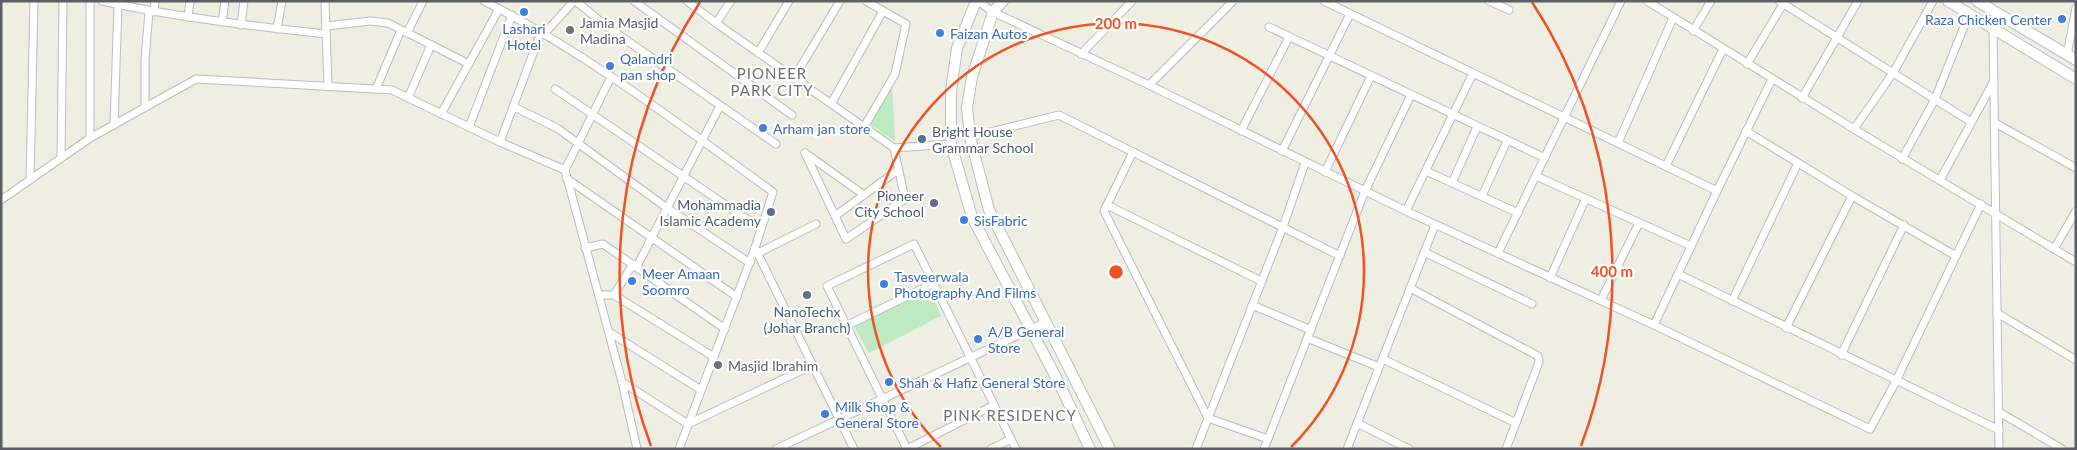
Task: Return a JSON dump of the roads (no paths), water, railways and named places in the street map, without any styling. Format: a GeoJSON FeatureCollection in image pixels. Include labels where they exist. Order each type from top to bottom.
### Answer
{"type":"FeatureCollection","features":[{"type":"Feature","properties":{"kind":"main road"},"geometry":{"type":"LineString","coordinates":[[977,1],[957,48],[952,91],[951,144],[972,217],[1030,329],[1088,448]]}},
{"type":"Feature","properties":{"kind":"main road"},"geometry":{"type":"LineString","coordinates":[[1003,1],[993,12],[972,77],[967,107],[970,137],[989,210],[1110,449]]}},
{"type":"Feature","properties":{"kind":"main road"},"geometry":{"type":"LineString","coordinates":[[1948,1],[2076,79]]}},
{"type":"Feature","properties":{"kind":"main road"},"geometry":{"type":"LineString","coordinates":[[1977,1],[2072,57]]}},
{"type":"Feature","properties":{"kind":"street"},"geometry":{"type":"LineString","coordinates":[[30,180],[34,1]]}},
{"type":"Feature","properties":{"kind":"street"},"geometry":{"type":"LineString","coordinates":[[61,158],[63,1]]}},
{"type":"Feature","properties":{"kind":"street"},"geometry":{"type":"LineString","coordinates":[[90,1],[90,138]]}},
{"type":"Feature","properties":{"kind":"street"},"geometry":{"type":"LineString","coordinates":[[102,1],[241,25],[326,34]]}},
{"type":"Feature","properties":{"kind":"street"},"geometry":{"type":"LineString","coordinates":[[145,107],[145,60],[155,1]]}},
{"type":"Feature","properties":{"kind":"street"},"geometry":{"type":"LineString","coordinates":[[188,17],[190,1]]}},
{"type":"Feature","properties":{"kind":"street"},"geometry":{"type":"LineString","coordinates":[[222,22],[225,1]]}},
{"type":"Feature","properties":{"kind":"street"},"geometry":{"type":"LineString","coordinates":[[241,25],[244,1]]}},
{"type":"Feature","properties":{"kind":"street"},"geometry":{"type":"LineString","coordinates":[[277,29],[282,1]]}},
{"type":"Feature","properties":{"kind":"street"},"geometry":{"type":"LineString","coordinates":[[325,1],[328,86]]}},
{"type":"Feature","properties":{"kind":"street"},"geometry":{"type":"LineString","coordinates":[[376,89],[404,31],[423,1]]}},
{"type":"Feature","properties":{"kind":"street"},"geometry":{"type":"LineString","coordinates":[[484,1],[512,15],[611,77],[773,192],[761,229],[757,251],[750,263],[679,449]]}},
{"type":"Feature","properties":{"kind":"street"},"geometry":{"type":"LineString","coordinates":[[634,1],[792,115]]}},
{"type":"Feature","properties":{"kind":"street"},"geometry":{"type":"LineString","coordinates":[[687,1],[716,24],[894,148],[951,144]]}},
{"type":"Feature","properties":{"kind":"street"},"geometry":{"type":"LineString","coordinates":[[716,24],[731,1]]}},
{"type":"Feature","properties":{"kind":"street"},"geometry":{"type":"LineString","coordinates":[[758,53],[789,1]]}},
{"type":"Feature","properties":{"kind":"street"},"geometry":{"type":"LineString","coordinates":[[794,78],[840,1]]}},
{"type":"Feature","properties":{"kind":"street"},"geometry":{"type":"LineString","coordinates":[[864,127],[895,74],[906,24],[866,1]]}},
{"type":"Feature","properties":{"kind":"street"},"geometry":{"type":"LineString","coordinates":[[977,1],[993,12],[1150,86],[1406,212],[1601,300],[1870,430],[1896,381],[1981,204]]}},
{"type":"Feature","properties":{"kind":"street"},"geometry":{"type":"LineString","coordinates":[[1081,54],[1132,1]]}},
{"type":"Feature","properties":{"kind":"street"},"geometry":{"type":"LineString","coordinates":[[1150,86],[1233,1]]}},
{"type":"Feature","properties":{"kind":"street"},"geometry":{"type":"LineString","coordinates":[[1324,1],[1717,191]]}},
{"type":"Feature","properties":{"kind":"street"},"geometry":{"type":"LineString","coordinates":[[1489,1],[1509,10]]}},
{"type":"Feature","properties":{"kind":"street"},"geometry":{"type":"LineString","coordinates":[[1498,253],[1621,1]]}},
{"type":"Feature","properties":{"kind":"street"},"geometry":{"type":"LineString","coordinates":[[1648,1],[1802,98],[2076,262]]}},
{"type":"Feature","properties":{"kind":"street"},"geometry":{"type":"LineString","coordinates":[[1694,30],[1712,1]]}},
{"type":"Feature","properties":{"kind":"street"},"geometry":{"type":"LineString","coordinates":[[1802,98],[1858,1]]}},
{"type":"Feature","properties":{"kind":"street"},"geometry":{"type":"LineString","coordinates":[[1854,129],[1893,72],[1933,1]]}},
{"type":"Feature","properties":{"kind":"street"},"geometry":{"type":"LineString","coordinates":[[500,142],[542,33],[573,2],[776,144]]}},
{"type":"Feature","properties":{"kind":"street"},"geometry":{"type":"LineString","coordinates":[[1747,64],[1783,2],[1971,122]]}},
{"type":"Feature","properties":{"kind":"street"},"geometry":{"type":"LineString","coordinates":[[114,125],[121,4]]}},
{"type":"Feature","properties":{"kind":"street"},"geometry":{"type":"LineString","coordinates":[[2072,57],[2076,8]]}},
{"type":"Feature","properties":{"kind":"street"},"geometry":{"type":"LineString","coordinates":[[442,114],[499,9]]}},
{"type":"Feature","properties":{"kind":"street"},"geometry":{"type":"LineString","coordinates":[[831,104],[883,11]]}},
{"type":"Feature","properties":{"kind":"street"},"geometry":{"type":"LineString","coordinates":[[1282,151],[1350,14]]}},
{"type":"Feature","properties":{"kind":"street"},"geometry":{"type":"LineString","coordinates":[[1902,158],[1935,99],[1969,14]]}},
{"type":"Feature","properties":{"kind":"street"},"geometry":{"type":"LineString","coordinates":[[469,127],[512,15]]}},
{"type":"Feature","properties":{"kind":"street"},"geometry":{"type":"LineString","coordinates":[[1618,143],[1673,18]]}},
{"type":"Feature","properties":{"kind":"street"},"geometry":{"type":"LineString","coordinates":[[326,26],[379,22],[404,31],[469,64]]}},
{"type":"Feature","properties":{"kind":"street"},"geometry":{"type":"LineString","coordinates":[[1269,27],[1452,116],[1544,158]]}},
{"type":"Feature","properties":{"kind":"street"},"geometry":{"type":"LineString","coordinates":[[1994,29],[2000,449]]}},
{"type":"Feature","properties":{"kind":"street"},"geometry":{"type":"LineString","coordinates":[[1241,131],[1289,36]]}},
{"type":"Feature","properties":{"kind":"street"},"geometry":{"type":"LineString","coordinates":[[408,98],[431,45]]}},
{"type":"Feature","properties":{"kind":"street"},"geometry":{"type":"LineString","coordinates":[[1666,166],[1723,49]]}},
{"type":"Feature","properties":{"kind":"street"},"geometry":{"type":"LineString","coordinates":[[1406,212],[1473,72]]}},
{"type":"Feature","properties":{"kind":"street"},"geometry":{"type":"LineString","coordinates":[[1324,172],[1372,76]]}},
{"type":"Feature","properties":{"kind":"street"},"geometry":{"type":"LineString","coordinates":[[611,77],[565,170],[622,382],[637,449]]}},
{"type":"Feature","properties":{"kind":"street"},"geometry":{"type":"LineString","coordinates":[[1,200],[90,138],[196,79],[392,90],[500,142],[565,170]]}},
{"type":"Feature","properties":{"kind":"street"},"geometry":{"type":"LineString","coordinates":[[1654,325],[1772,79]]}},
{"type":"Feature","properties":{"kind":"street"},"geometry":{"type":"LineString","coordinates":[[1940,180],[1994,81]]}},
{"type":"Feature","properties":{"kind":"street"},"geometry":{"type":"LineString","coordinates":[[555,89],[761,229]]}},
{"type":"Feature","properties":{"kind":"street"},"geometry":{"type":"LineString","coordinates":[[1264,449],[1365,191],[1411,95]]}},
{"type":"Feature","properties":{"kind":"street"},"geometry":{"type":"LineString","coordinates":[[614,294],[635,265],[651,238],[720,106]]}},
{"type":"Feature","properties":{"kind":"street"},"geometry":{"type":"LineString","coordinates":[[514,107],[552,126],[667,208],[750,263]]}},
{"type":"Feature","properties":{"kind":"street"},"geometry":{"type":"LineString","coordinates":[[970,137],[1059,115],[1340,256]]}},
{"type":"Feature","properties":{"kind":"street"},"geometry":{"type":"LineString","coordinates":[[1995,123],[2076,168]]}},
{"type":"Feature","properties":{"kind":"street"},"geometry":{"type":"LineString","coordinates":[[1452,183],[1477,127]]}},
{"type":"Feature","properties":{"kind":"street"},"geometry":{"type":"LineString","coordinates":[[1746,131],[1852,196],[1956,256]]}},
{"type":"Feature","properties":{"kind":"street"},"geometry":{"type":"LineString","coordinates":[[1482,196],[1507,141]]}},
{"type":"Feature","properties":{"kind":"street"},"geometry":{"type":"LineString","coordinates":[[864,195],[805,153],[846,239],[905,199],[894,148]]}},
{"type":"Feature","properties":{"kind":"street"},"geometry":{"type":"LineString","coordinates":[[1133,152],[1104,211],[1208,418],[1268,439]]}},
{"type":"Feature","properties":{"kind":"street"},"geometry":{"type":"LineString","coordinates":[[1196,449],[1283,227],[1305,163]]}},
{"type":"Feature","properties":{"kind":"street"},"geometry":{"type":"LineString","coordinates":[[1732,301],[1798,163]]}},
{"type":"Feature","properties":{"kind":"street"},"geometry":{"type":"LineString","coordinates":[[835,216],[898,170]]}},
{"type":"Feature","properties":{"kind":"street"},"geometry":{"type":"LineString","coordinates":[[1426,171],[1518,213]]}},
{"type":"Feature","properties":{"kind":"street"},"geometry":{"type":"LineString","coordinates":[[1536,176],[1691,246]]}},
{"type":"Feature","properties":{"kind":"street"},"geometry":{"type":"LineString","coordinates":[[566,178],[737,297]]}},
{"type":"Feature","properties":{"kind":"street"},"geometry":{"type":"LineString","coordinates":[[1786,328],[1852,196]]}},
{"type":"Feature","properties":{"kind":"street"},"geometry":{"type":"LineString","coordinates":[[1550,278],[1586,198]]}},
{"type":"Feature","properties":{"kind":"street"},"geometry":{"type":"LineString","coordinates":[[1107,205],[1262,281]]}},
{"type":"Feature","properties":{"kind":"street"},"geometry":{"type":"LineString","coordinates":[[2054,249],[2076,211]]}},
{"type":"Feature","properties":{"kind":"street"},"geometry":{"type":"LineString","coordinates":[[1601,300],[1640,223]]}},
{"type":"Feature","properties":{"kind":"street"},"geometry":{"type":"LineString","coordinates":[[757,251],[816,224]]}},
{"type":"Feature","properties":{"kind":"street"},"geometry":{"type":"LineString","coordinates":[[1347,449],[1435,225]]}},
{"type":"Feature","properties":{"kind":"street"},"geometry":{"type":"LineString","coordinates":[[1841,355],[1904,225]]}},
{"type":"Feature","properties":{"kind":"street"},"geometry":{"type":"LineString","coordinates":[[586,248],[603,244],[725,329]]}},
{"type":"Feature","properties":{"kind":"street"},"geometry":{"type":"LineString","coordinates":[[994,405],[907,449],[827,286],[914,244],[1016,449]]}},
{"type":"Feature","properties":{"kind":"street"},"geometry":{"type":"LineString","coordinates":[[757,251],[854,449]]}},
{"type":"Feature","properties":{"kind":"street"},"geometry":{"type":"LineString","coordinates":[[1424,252],[1532,304]]}},
{"type":"Feature","properties":{"kind":"street"},"geometry":{"type":"LineString","coordinates":[[1678,274],[1841,355],[1999,430]]}},
{"type":"Feature","properties":{"kind":"street"},"geometry":{"type":"LineString","coordinates":[[846,326],[934,283]]}},
{"type":"Feature","properties":{"kind":"street"},"geometry":{"type":"LineString","coordinates":[[1410,288],[1538,356],[1538,366],[1506,449]]}},
{"type":"Feature","properties":{"kind":"street"},"geometry":{"type":"LineString","coordinates":[[599,295],[614,294],[714,357]]}},
{"type":"Feature","properties":{"kind":"street"},"geometry":{"type":"LineString","coordinates":[[1252,305],[1311,330]]}},
{"type":"Feature","properties":{"kind":"street"},"geometry":{"type":"LineString","coordinates":[[1998,313],[2076,360]]}},
{"type":"Feature","properties":{"kind":"street"},"geometry":{"type":"LineString","coordinates":[[776,449],[1046,322]]}},
{"type":"Feature","properties":{"kind":"street"},"geometry":{"type":"LineString","coordinates":[[609,332],[701,390]]}},
{"type":"Feature","properties":{"kind":"street"},"geometry":{"type":"LineString","coordinates":[[1307,338],[1379,367]]}},
{"type":"Feature","properties":{"kind":"street"},"geometry":{"type":"LineString","coordinates":[[1383,359],[1516,423]]}},
{"type":"Feature","properties":{"kind":"street"},"geometry":{"type":"LineString","coordinates":[[688,424],[813,366]]}},
{"type":"Feature","properties":{"kind":"street"},"geometry":{"type":"LineString","coordinates":[[622,382],[688,424]]}},
{"type":"Feature","properties":{"kind":"street"},"geometry":{"type":"LineString","coordinates":[[1999,412],[2062,449]]}},
{"type":"Feature","properties":{"kind":"street"},"geometry":{"type":"LineString","coordinates":[[1357,423],[1409,449]]}},
{"type":"Feature","properties":{"kind":"street"},"geometry":{"type":"LineString","coordinates":[[992,449],[1011,439]]}},
{"type":"Feature","properties":{"kind":"place","name":"Lashari Hotel"},"geometry":{"type":"Point","coordinates":[524,12]}},
{"type":"Feature","properties":{"kind":"place","name":"Raza Chicken Center"},"geometry":{"type":"Point","coordinates":[2062,19]}},
{"type":"Feature","properties":{"kind":"place","name":"Jamia Masjid Madina"},"geometry":{"type":"Point","coordinates":[570,30]}},
{"type":"Feature","properties":{"kind":"place","name":"Faizan Autos"},"geometry":{"type":"Point","coordinates":[940,33]}},
{"type":"Feature","properties":{"kind":"place","name":"Qalandri pan shop"},"geometry":{"type":"Point","coordinates":[610,66]}},
{"type":"Feature","properties":{"kind":"place","name":"Arham jan store"},"geometry":{"type":"Point","coordinates":[763,128]}},
{"type":"Feature","properties":{"kind":"place","name":"Bright House Grammar School"},"geometry":{"type":"Point","coordinates":[922,139]}},
{"type":"Feature","properties":{"kind":"place","name":"Pioneer City School"},"geometry":{"type":"Point","coordinates":[934,203]}},
{"type":"Feature","properties":{"kind":"place","name":"Mohammadia Islamic Academy"},"geometry":{"type":"Point","coordinates":[771,212]}},
{"type":"Feature","properties":{"kind":"place","name":"SisFabric"},"geometry":{"type":"Point","coordinates":[964,220]}},
{"type":"Feature","properties":{"kind":"place","name":"Meer Amaan Soomro"},"geometry":{"type":"Point","coordinates":[632,281]}},
{"type":"Feature","properties":{"kind":"place","name":"Tasveerwala Photography And Films"},"geometry":{"type":"Point","coordinates":[884,284]}},
{"type":"Feature","properties":{"kind":"place","name":"NanoTechx (Johar Branch)"},"geometry":{"type":"Point","coordinates":[807,295]}},
{"type":"Feature","properties":{"kind":"place","name":"A/B General Store"},"geometry":{"type":"Point","coordinates":[978,339]}},
{"type":"Feature","properties":{"kind":"place","name":"Masjid Ibrahim"},"geometry":{"type":"Point","coordinates":[718,365]}},
{"type":"Feature","properties":{"kind":"place","name":"Shah & Hafiz General Store"},"geometry":{"type":"Point","coordinates":[889,382]}},
{"type":"Feature","properties":{"kind":"place","name":"Milk Shop & General Store"},"geometry":{"type":"Point","coordinates":[825,414]}},
{"type":"Feature","properties":{"kind":"district","name":"PIONEER PARK CITY"},"geometry":{"type":"Point","coordinates":[772,82]}},
{"type":"Feature","properties":{"kind":"district","name":"PINK RESIDENCY"},"geometry":{"type":"Point","coordinates":[1010,415]}}]}
